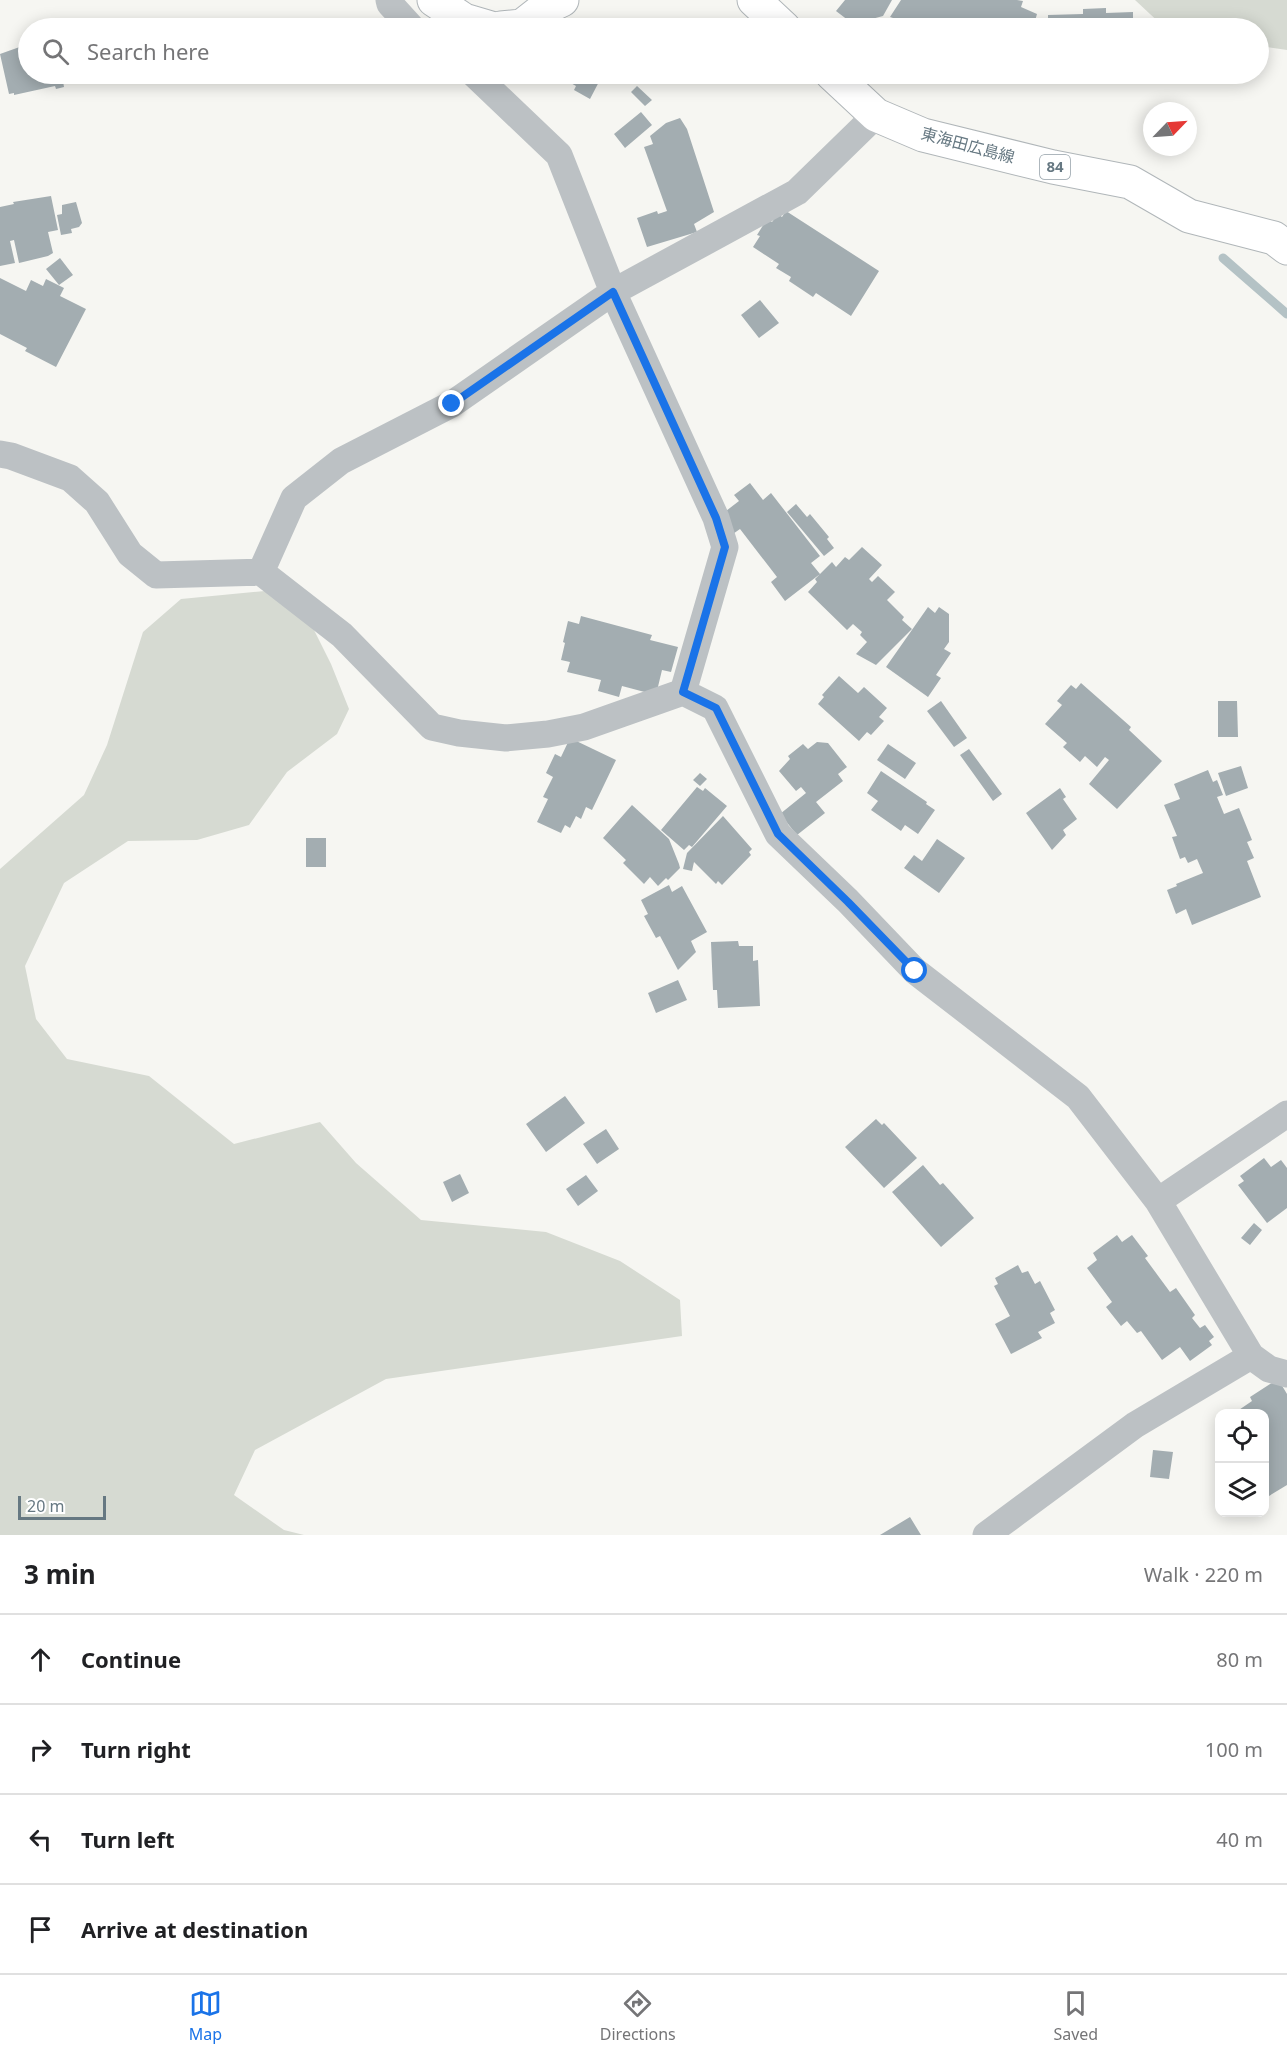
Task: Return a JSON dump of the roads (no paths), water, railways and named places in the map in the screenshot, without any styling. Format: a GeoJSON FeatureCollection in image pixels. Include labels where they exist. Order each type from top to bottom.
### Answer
{"type":"FeatureCollection","features":[{"type":"Feature","properties":{"kind":"main road"},"geometry":{"type":"LineString","coordinates":[[434,0],[461,18]]}},
{"type":"Feature","properties":{"kind":"main road"},"geometry":{"type":"LineString","coordinates":[[532,18],[545,8],[562,0]]}},
{"type":"Feature","properties":{"kind":"main road"},"geometry":{"type":"LineString","coordinates":[[754,0],[773,18]]}},
{"type":"Feature","properties":{"kind":"main road","name":"東海田広島線"},"geometry":{"type":"LineString","coordinates":[[843,84],[876,115],[924,135],[1053,167],[1130,182],[1189,216],[1274,238],[1287,248]]}},
{"type":"Feature","properties":{"kind":"street"},"geometry":{"type":"LineString","coordinates":[[389,0],[403,18]]}},
{"type":"Feature","properties":{"kind":"street"},"geometry":{"type":"LineString","coordinates":[[484,84],[559,155],[613,292],[716,518],[725,547],[683,692]]}},
{"type":"Feature","properties":{"kind":"street"},"geometry":{"type":"LineString","coordinates":[[261,572],[294,498],[341,461],[452,404],[613,292],[797,192],[876,115]]}},
{"type":"Feature","properties":{"kind":"street"},"geometry":{"type":"LineString","coordinates":[[0,454],[70,478],[97,502],[130,554],[156,575],[261,572],[342,635],[432,728],[506,738],[548,734],[584,727],[683,692],[716,708],[778,834],[915,971],[1078,1097],[1158,1201],[1251,1356],[1269,1369],[1287,1374]]}},
{"type":"Feature","properties":{"kind":"street"},"geometry":{"type":"LineString","coordinates":[[1158,1201],[1287,1114]]}},
{"type":"Feature","properties":{"kind":"street"},"geometry":{"type":"LineString","coordinates":[[986,1535],[1135,1425],[1251,1356]]}},
{"type":"Feature","properties":{"kind":"waterway"},"geometry":{"type":"LineString","coordinates":[[1223,258],[1287,314]]}}]}
